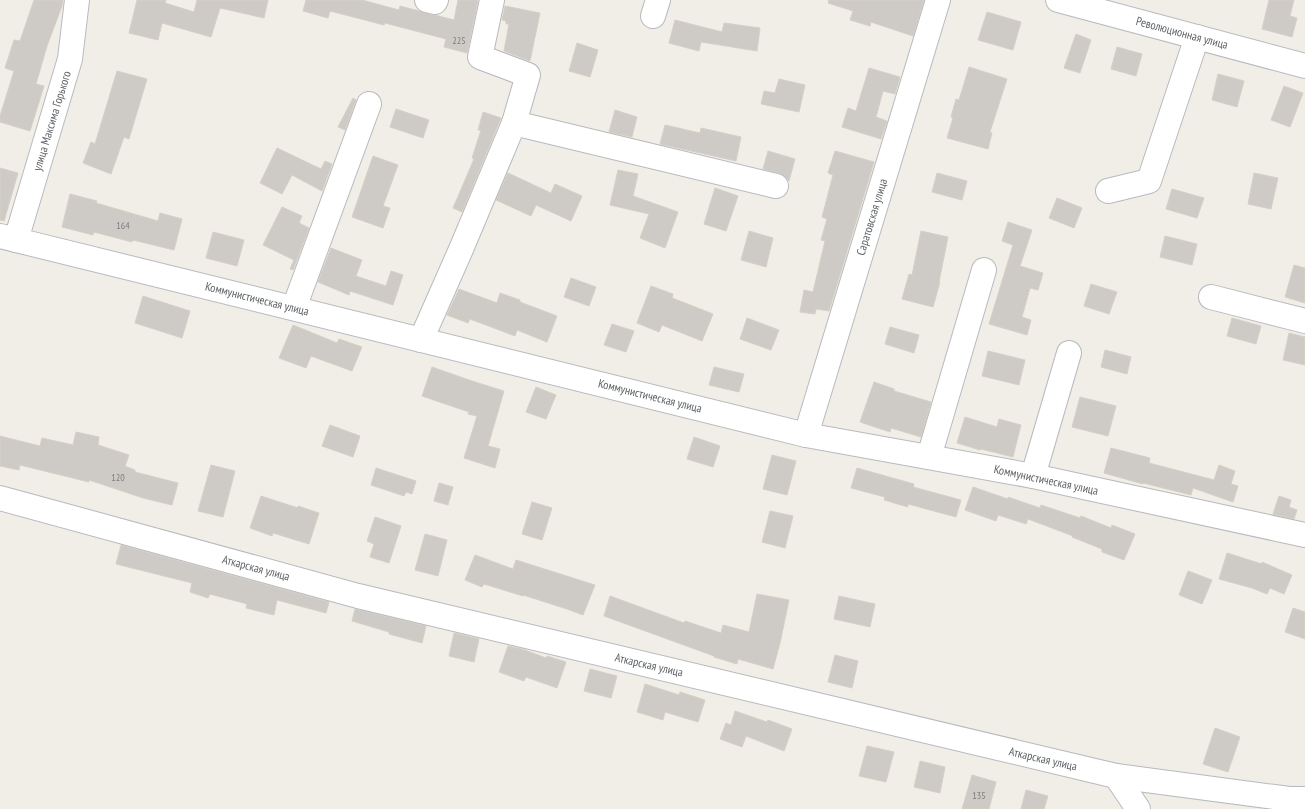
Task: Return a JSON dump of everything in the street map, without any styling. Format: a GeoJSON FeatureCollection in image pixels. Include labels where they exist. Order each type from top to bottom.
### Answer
{"type":"FeatureCollection","features":[{"type":"Feature","properties":{"kind":"street","name":"улица Максима Горького"},"geometry":{"type":"LineString","coordinates":[[8,238],[70,59],[77,0]]}},
{"type":"Feature","properties":{"kind":"street"},"geometry":{"type":"LineString","coordinates":[[427,0],[435,2],[436,0]]}},
{"type":"Feature","properties":{"kind":"street"},"geometry":{"type":"LineString","coordinates":[[421,340],[514,123],[528,75],[480,58],[492,0]]}},
{"type":"Feature","properties":{"kind":"street","name":"Саратовская улица"},"geometry":{"type":"LineString","coordinates":[[806,435],[938,0]]}},
{"type":"Feature","properties":{"kind":"street","name":"Революционная улица"},"geometry":{"type":"LineString","coordinates":[[1058,0],[1305,66]]}},
{"type":"Feature","properties":{"kind":"street"},"geometry":{"type":"LineString","coordinates":[[1108,192],[1149,181],[1197,37]]}},
{"type":"Feature","properties":{"kind":"street"},"geometry":{"type":"LineString","coordinates":[[294,308],[369,104]]}},
{"type":"Feature","properties":{"kind":"street"},"geometry":{"type":"LineString","coordinates":[[514,123],[776,186]]}},
{"type":"Feature","properties":{"kind":"street","name":"Коммунистическая улица"},"geometry":{"type":"LineString","coordinates":[[8,238],[806,435],[1033,476],[1305,535]]}},
{"type":"Feature","properties":{"kind":"street"},"geometry":{"type":"LineString","coordinates":[[928,457],[984,270]]}},
{"type":"Feature","properties":{"kind":"street"},"geometry":{"type":"LineString","coordinates":[[1211,297],[1305,321]]}},
{"type":"Feature","properties":{"kind":"street"},"geometry":{"type":"LineString","coordinates":[[1033,476],[1069,353]]}},
{"type":"Feature","properties":{"kind":"street","name":"Аткарская улица"},"geometry":{"type":"LineString","coordinates":[[0,498],[358,596],[1116,776],[1289,799],[1305,799]]}},
{"type":"Feature","properties":{"kind":"street"},"geometry":{"type":"LineString","coordinates":[[1116,776],[1138,809]]}},
{"type":"Feature","properties":{"kind":"building"},"geometry":{"type":"Polygon","coordinates":[[[34,0],[63,0],[36,84],[44,86],[30,131],[0,122],[0,116],[14,71],[5,68],[14,40],[20,41],[34,0]]]}},
{"type":"Feature","properties":{"kind":"building"},"geometry":{"type":"Polygon","coordinates":[[[137,0],[166,0],[165,3],[194,12],[197,0],[268,0],[264,18],[220,8],[211,37],[162,23],[158,40],[129,33],[137,0]]]}},
{"type":"Feature","properties":{"kind":"building"},"geometry":{"type":"Polygon","coordinates":[[[306,0],[362,0],[399,10],[400,6],[454,20],[458,0],[478,0],[467,53],[444,47],[446,39],[385,23],[384,25],[330,11],[328,18],[303,11],[306,0]]]}},
{"type":"Feature","properties":{"kind":"building"},"geometry":{"type":"Polygon","coordinates":[[[829,0],[924,0],[913,36],[871,22],[870,26],[850,20],[853,11],[828,3],[829,0]]]}},
{"type":"Feature","properties":{"kind":"building"},"geometry":{"type":"Polygon","coordinates":[[[1269,0],[1294,0],[1290,16],[1297,18],[1292,37],[1262,29],[1269,0]]]}},
{"type":"Feature","properties":{"kind":"building"},"geometry":{"type":"Polygon","coordinates":[[[505,6],[540,13],[530,61],[504,51],[509,24],[502,20],[505,6]]]}},
{"type":"Feature","properties":{"kind":"building"},"geometry":{"type":"Polygon","coordinates":[[[987,12],[1021,22],[1013,50],[978,40],[987,12]]]}},
{"type":"Feature","properties":{"kind":"building"},"geometry":{"type":"Polygon","coordinates":[[[675,20],[722,32],[724,23],[760,28],[757,51],[701,42],[699,51],[669,43],[675,20]]]}},
{"type":"Feature","properties":{"kind":"building"},"geometry":{"type":"Polygon","coordinates":[[[1076,34],[1091,40],[1080,73],[1064,68],[1076,34]]]}},
{"type":"Feature","properties":{"kind":"building"},"geometry":{"type":"Polygon","coordinates":[[[577,43],[598,50],[590,77],[569,71],[577,43]]]}},
{"type":"Feature","properties":{"kind":"building"},"geometry":{"type":"Polygon","coordinates":[[[1117,47],[1142,54],[1136,76],[1111,69],[1117,47]]]}},
{"type":"Feature","properties":{"kind":"building"},"geometry":{"type":"Polygon","coordinates":[[[969,67],[1007,79],[990,132],[992,133],[988,149],[947,138],[956,99],[959,100],[969,67]]]}},
{"type":"Feature","properties":{"kind":"building"},"geometry":{"type":"Polygon","coordinates":[[[869,68],[900,77],[895,94],[883,91],[876,117],[887,121],[881,139],[842,127],[848,108],[856,111],[869,68]]]}},
{"type":"Feature","properties":{"kind":"building"},"geometry":{"type":"Polygon","coordinates":[[[117,71],[147,79],[129,139],[124,137],[111,174],[83,163],[91,142],[95,144],[117,71]]]}},
{"type":"Feature","properties":{"kind":"building"},"geometry":{"type":"Polygon","coordinates":[[[1218,74],[1244,81],[1237,107],[1212,100],[1218,74]]]}},
{"type":"Feature","properties":{"kind":"building"},"geometry":{"type":"Polygon","coordinates":[[[779,79],[805,85],[799,112],[761,104],[764,91],[775,93],[779,79]]]}},
{"type":"Feature","properties":{"kind":"building"},"geometry":{"type":"Polygon","coordinates":[[[1284,86],[1303,93],[1290,127],[1271,120],[1284,86]]]}},
{"type":"Feature","properties":{"kind":"building"},"geometry":{"type":"Polygon","coordinates":[[[353,98],[356,100],[345,130],[338,127],[353,98]]]}},
{"type":"Feature","properties":{"kind":"building"},"geometry":{"type":"Polygon","coordinates":[[[396,109],[429,120],[423,138],[390,127],[396,109]]]}},
{"type":"Feature","properties":{"kind":"building"},"geometry":{"type":"Polygon","coordinates":[[[615,110],[637,117],[632,137],[609,132],[615,110]]]}},
{"type":"Feature","properties":{"kind":"building"},"geometry":{"type":"Polygon","coordinates":[[[483,112],[501,118],[462,212],[453,208],[474,159],[472,158],[481,130],[478,130],[483,112]]]}},
{"type":"Feature","properties":{"kind":"building"},"geometry":{"type":"Polygon","coordinates":[[[665,125],[700,133],[701,128],[741,137],[736,161],[660,144],[665,125]]]}},
{"type":"Feature","properties":{"kind":"building"},"geometry":{"type":"Polygon","coordinates":[[[277,148],[321,169],[325,161],[332,164],[322,191],[292,175],[282,194],[260,183],[277,148]]]}},
{"type":"Feature","properties":{"kind":"building"},"geometry":{"type":"Polygon","coordinates":[[[768,151],[795,159],[789,181],[780,173],[763,169],[768,151]]]}},
{"type":"Feature","properties":{"kind":"building"},"geometry":{"type":"Polygon","coordinates":[[[835,151],[874,162],[829,311],[816,309],[815,314],[800,312],[804,290],[813,292],[825,241],[821,240],[827,219],[822,217],[833,175],[828,173],[835,151]]]}},
{"type":"Feature","properties":{"kind":"building"},"geometry":{"type":"Polygon","coordinates":[[[373,156],[398,165],[383,206],[390,208],[383,228],[352,217],[373,156]]]}},
{"type":"Feature","properties":{"kind":"building"},"geometry":{"type":"Polygon","coordinates":[[[0,168],[18,173],[4,221],[0,220],[0,168]]]}},
{"type":"Feature","properties":{"kind":"building"},"geometry":{"type":"Polygon","coordinates":[[[618,170],[638,174],[633,196],[678,212],[665,248],[640,238],[649,214],[610,205],[618,170]]]}},
{"type":"Feature","properties":{"kind":"building"},"geometry":{"type":"Polygon","coordinates":[[[508,173],[551,193],[555,184],[582,196],[571,221],[536,205],[531,216],[496,200],[508,173]]]}},
{"type":"Feature","properties":{"kind":"building"},"geometry":{"type":"Polygon","coordinates":[[[937,173],[967,181],[962,200],[932,192],[937,173]]]}},
{"type":"Feature","properties":{"kind":"building"},"geometry":{"type":"Polygon","coordinates":[[[1254,173],[1278,178],[1271,209],[1248,204],[1254,173]]]}},
{"type":"Feature","properties":{"kind":"building"},"geometry":{"type":"Polygon","coordinates":[[[715,188],[738,196],[726,231],[704,224],[715,188]]]}},
{"type":"Feature","properties":{"kind":"building"},"geometry":{"type":"Polygon","coordinates":[[[1172,189],[1204,198],[1197,218],[1166,209],[1172,189]]]}},
{"type":"Feature","properties":{"kind":"building"},"geometry":{"type":"Polygon","coordinates":[[[70,194],[158,221],[160,213],[182,219],[174,250],[94,232],[93,235],[62,227],[70,194]]]}},
{"type":"Feature","properties":{"kind":"building"},"geometry":{"type":"Polygon","coordinates":[[[1057,198],[1082,208],[1074,228],[1049,218],[1057,198]]]}},
{"type":"Feature","properties":{"kind":"building"},"geometry":{"type":"Polygon","coordinates":[[[282,207],[302,216],[299,223],[309,228],[293,270],[290,269],[294,260],[263,245],[282,207]]]}},
{"type":"Feature","properties":{"kind":"building"},"geometry":{"type":"Polygon","coordinates":[[[1008,222],[1032,230],[1020,266],[1043,273],[1038,290],[1030,288],[1022,317],[1031,320],[1027,335],[989,324],[1013,245],[1002,241],[1008,222]]]}},
{"type":"Feature","properties":{"kind":"building"},"geometry":{"type":"Polygon","coordinates":[[[749,231],[773,238],[766,267],[741,260],[749,231]]]}},
{"type":"Feature","properties":{"kind":"building"},"geometry":{"type":"Polygon","coordinates":[[[921,231],[948,237],[940,282],[933,307],[902,299],[909,274],[912,275],[921,231]]]}},
{"type":"Feature","properties":{"kind":"building"},"geometry":{"type":"Polygon","coordinates":[[[213,232],[244,240],[237,266],[206,258],[213,232]]]}},
{"type":"Feature","properties":{"kind":"building"},"geometry":{"type":"Polygon","coordinates":[[[1165,236],[1197,244],[1192,265],[1160,257],[1165,236]]]}},
{"type":"Feature","properties":{"kind":"building"},"geometry":{"type":"Polygon","coordinates":[[[331,248],[362,260],[356,276],[386,286],[391,271],[403,275],[393,305],[350,291],[349,295],[318,282],[331,248]]]}},
{"type":"Feature","properties":{"kind":"building"},"geometry":{"type":"Polygon","coordinates":[[[1294,265],[1305,268],[1305,303],[1285,297],[1294,265]]]}},
{"type":"Feature","properties":{"kind":"building"},"geometry":{"type":"Polygon","coordinates":[[[571,278],[596,287],[589,306],[564,297],[571,278]]]}},
{"type":"Feature","properties":{"kind":"building"},"geometry":{"type":"Polygon","coordinates":[[[1091,284],[1117,292],[1109,314],[1084,306],[1091,284]]]}},
{"type":"Feature","properties":{"kind":"building"},"geometry":{"type":"Polygon","coordinates":[[[651,286],[673,294],[672,298],[713,314],[702,341],[662,325],[659,332],[637,323],[651,286]]]}},
{"type":"Feature","properties":{"kind":"building"},"geometry":{"type":"Polygon","coordinates":[[[459,289],[497,303],[500,293],[557,316],[547,342],[517,330],[515,336],[470,319],[468,323],[447,315],[459,289]]]}},
{"type":"Feature","properties":{"kind":"building"},"geometry":{"type":"Polygon","coordinates":[[[143,296],[190,311],[182,338],[135,323],[143,296]]]}},
{"type":"Feature","properties":{"kind":"building"},"geometry":{"type":"Polygon","coordinates":[[[747,318],[779,330],[771,350],[740,339],[747,318]]]}},
{"type":"Feature","properties":{"kind":"building"},"geometry":{"type":"Polygon","coordinates":[[[1232,318],[1261,326],[1256,344],[1227,336],[1232,318]]]}},
{"type":"Feature","properties":{"kind":"building"},"geometry":{"type":"Polygon","coordinates":[[[612,324],[634,331],[626,352],[604,345],[612,324]]]}},
{"type":"Feature","properties":{"kind":"building"},"geometry":{"type":"Polygon","coordinates":[[[293,325],[337,343],[339,339],[362,347],[352,371],[311,356],[306,368],[279,358],[293,325]]]}},
{"type":"Feature","properties":{"kind":"building"},"geometry":{"type":"Polygon","coordinates":[[[890,327],[919,335],[914,353],[885,344],[890,327]]]}},
{"type":"Feature","properties":{"kind":"building"},"geometry":{"type":"Polygon","coordinates":[[[1289,333],[1305,337],[1305,365],[1283,360],[1289,333]]]}},
{"type":"Feature","properties":{"kind":"building"},"geometry":{"type":"Polygon","coordinates":[[[1105,350],[1131,357],[1127,374],[1101,367],[1105,350]]]}},
{"type":"Feature","properties":{"kind":"building"},"geometry":{"type":"Polygon","coordinates":[[[988,351],[1025,360],[1019,385],[982,376],[988,351]]]}},
{"type":"Feature","properties":{"kind":"building"},"geometry":{"type":"Polygon","coordinates":[[[432,367],[504,391],[488,446],[500,449],[495,468],[464,458],[477,416],[422,396],[432,367]]]}},
{"type":"Feature","properties":{"kind":"building"},"geometry":{"type":"Polygon","coordinates":[[[714,367],[744,374],[739,392],[709,385],[714,367]]]}},
{"type":"Feature","properties":{"kind":"building"},"geometry":{"type":"Polygon","coordinates":[[[874,382],[894,389],[894,391],[931,402],[921,437],[891,428],[890,432],[860,422],[874,382]]]}},
{"type":"Feature","properties":{"kind":"building"},"geometry":{"type":"Polygon","coordinates":[[[536,387],[556,395],[546,419],[526,412],[536,387]]]}},
{"type":"Feature","properties":{"kind":"building"},"geometry":{"type":"Polygon","coordinates":[[[1080,397],[1116,406],[1108,436],[1072,427],[1080,397]]]}},
{"type":"Feature","properties":{"kind":"building"},"geometry":{"type":"Polygon","coordinates":[[[965,417],[997,427],[999,419],[1021,425],[1013,457],[957,443],[965,417]]]}},
{"type":"Feature","properties":{"kind":"building"},"geometry":{"type":"Polygon","coordinates":[[[330,425],[360,436],[353,457],[322,446],[330,425]]]}},
{"type":"Feature","properties":{"kind":"building"},"geometry":{"type":"Polygon","coordinates":[[[76,432],[99,437],[98,445],[129,455],[125,466],[135,470],[135,472],[178,483],[172,505],[143,498],[89,480],[89,482],[20,465],[19,470],[0,466],[0,436],[40,446],[42,438],[73,445],[76,432]]]}},
{"type":"Feature","properties":{"kind":"building"},"geometry":{"type":"Polygon","coordinates":[[[694,437],[720,446],[713,467],[687,459],[694,437]]]}},
{"type":"Feature","properties":{"kind":"building"},"geometry":{"type":"Polygon","coordinates":[[[1111,448],[1150,458],[1149,463],[1214,480],[1219,465],[1235,471],[1231,484],[1238,486],[1233,502],[1193,488],[1191,495],[1104,473],[1111,448]]]}},
{"type":"Feature","properties":{"kind":"building"},"geometry":{"type":"Polygon","coordinates":[[[772,455],[796,461],[787,495],[763,489],[772,455]]]}},
{"type":"Feature","properties":{"kind":"building"},"geometry":{"type":"Polygon","coordinates":[[[211,465],[235,471],[223,517],[198,511],[211,465]]]}},
{"type":"Feature","properties":{"kind":"building"},"geometry":{"type":"Polygon","coordinates":[[[376,468],[416,481],[412,494],[406,492],[404,496],[371,485],[376,468]]]}},
{"type":"Feature","properties":{"kind":"building"},"geometry":{"type":"Polygon","coordinates":[[[857,468],[914,484],[913,487],[961,500],[956,517],[908,504],[908,507],[884,500],[885,497],[851,488],[857,468]]]}},
{"type":"Feature","properties":{"kind":"building"},"geometry":{"type":"Polygon","coordinates":[[[439,483],[453,487],[448,505],[434,501],[439,483]]]}},
{"type":"Feature","properties":{"kind":"building"},"geometry":{"type":"Polygon","coordinates":[[[973,487],[1040,508],[1041,505],[1080,518],[1081,516],[1111,528],[1112,525],[1135,534],[1124,560],[1102,552],[1102,549],[1073,536],[1028,519],[1026,524],[998,515],[996,521],[965,510],[973,487]]]}},
{"type":"Feature","properties":{"kind":"building"},"geometry":{"type":"Polygon","coordinates":[[[261,496],[319,513],[309,544],[273,533],[272,536],[250,528],[261,496]]]}},
{"type":"Feature","properties":{"kind":"building"},"geometry":{"type":"Polygon","coordinates":[[[1279,496],[1291,500],[1289,507],[1297,510],[1294,519],[1273,514],[1279,496]]]}},
{"type":"Feature","properties":{"kind":"building"},"geometry":{"type":"Polygon","coordinates":[[[532,502],[552,508],[542,540],[522,534],[532,502]]]}},
{"type":"Feature","properties":{"kind":"building"},"geometry":{"type":"Polygon","coordinates":[[[770,511],[793,516],[785,548],[762,542],[770,511]]]}},
{"type":"Feature","properties":{"kind":"building"},"geometry":{"type":"Polygon","coordinates":[[[375,517],[401,526],[389,563],[370,557],[374,544],[367,541],[375,517]]]}},
{"type":"Feature","properties":{"kind":"building"},"geometry":{"type":"Polygon","coordinates":[[[425,534],[447,540],[438,576],[415,570],[425,534]]]}},
{"type":"Feature","properties":{"kind":"building"},"geometry":{"type":"Polygon","coordinates":[[[121,545],[329,602],[326,613],[277,600],[274,615],[246,608],[247,604],[210,594],[208,598],[190,592],[192,583],[116,564],[121,545]]]}},
{"type":"Feature","properties":{"kind":"building"},"geometry":{"type":"Polygon","coordinates":[[[1227,553],[1262,564],[1262,562],[1292,575],[1284,594],[1270,588],[1267,594],[1219,579],[1227,553]]]}},
{"type":"Feature","properties":{"kind":"building"},"geometry":{"type":"Polygon","coordinates":[[[475,555],[513,569],[516,560],[595,585],[583,615],[523,595],[484,584],[482,587],[465,580],[475,555]]]}},
{"type":"Feature","properties":{"kind":"building"},"geometry":{"type":"Polygon","coordinates":[[[1188,571],[1212,580],[1202,604],[1179,595],[1188,571]]]}},
{"type":"Feature","properties":{"kind":"building"},"geometry":{"type":"Polygon","coordinates":[[[757,594],[789,600],[773,669],[738,659],[737,664],[714,657],[604,616],[610,596],[684,623],[685,621],[721,633],[723,625],[749,632],[757,594]]]}},
{"type":"Feature","properties":{"kind":"building"},"geometry":{"type":"Polygon","coordinates":[[[839,596],[875,604],[870,627],[834,619],[839,596]]]}},
{"type":"Feature","properties":{"kind":"building"},"geometry":{"type":"Polygon","coordinates":[[[1293,608],[1305,612],[1305,639],[1285,632],[1293,608]]]}},
{"type":"Feature","properties":{"kind":"building"},"geometry":{"type":"Polygon","coordinates":[[[355,609],[426,626],[422,643],[352,621],[355,609]]]}},
{"type":"Feature","properties":{"kind":"building"},"geometry":{"type":"Polygon","coordinates":[[[454,633],[479,639],[474,662],[449,656],[454,633]]]}},
{"type":"Feature","properties":{"kind":"building"},"geometry":{"type":"Polygon","coordinates":[[[508,646],[566,662],[557,688],[526,677],[524,681],[499,672],[508,646]]]}},
{"type":"Feature","properties":{"kind":"building"},"geometry":{"type":"Polygon","coordinates":[[[835,655],[858,661],[852,688],[828,682],[835,655]]]}},
{"type":"Feature","properties":{"kind":"building"},"geometry":{"type":"Polygon","coordinates":[[[590,669],[617,676],[611,698],[584,691],[590,669]]]}},
{"type":"Feature","properties":{"kind":"building"},"geometry":{"type":"Polygon","coordinates":[[[645,684],[679,695],[680,692],[705,700],[698,722],[665,712],[663,720],[637,712],[645,684]]]}},
{"type":"Feature","properties":{"kind":"building"},"geometry":{"type":"Polygon","coordinates":[[[735,711],[792,729],[784,751],[746,736],[742,747],[720,739],[726,723],[731,725],[735,711]]]}},
{"type":"Feature","properties":{"kind":"building"},"geometry":{"type":"Polygon","coordinates":[[[1215,728],[1240,737],[1228,772],[1203,764],[1215,728]]]}},
{"type":"Feature","properties":{"kind":"building"},"geometry":{"type":"Polygon","coordinates":[[[867,746],[894,752],[886,782],[859,776],[867,746]]]}},
{"type":"Feature","properties":{"kind":"building"},"geometry":{"type":"Polygon","coordinates":[[[920,761],[945,767],[940,793],[914,787],[920,761]]]}},
{"type":"Feature","properties":{"kind":"building"},"geometry":{"type":"Polygon","coordinates":[[[972,775],[996,782],[989,809],[962,809],[972,775]]]}},
{"type":"Feature","properties":{"kind":"building"},"geometry":{"type":"Polygon","coordinates":[[[1026,790],[1048,796],[1044,809],[1021,809],[1026,790]]]}}]}
